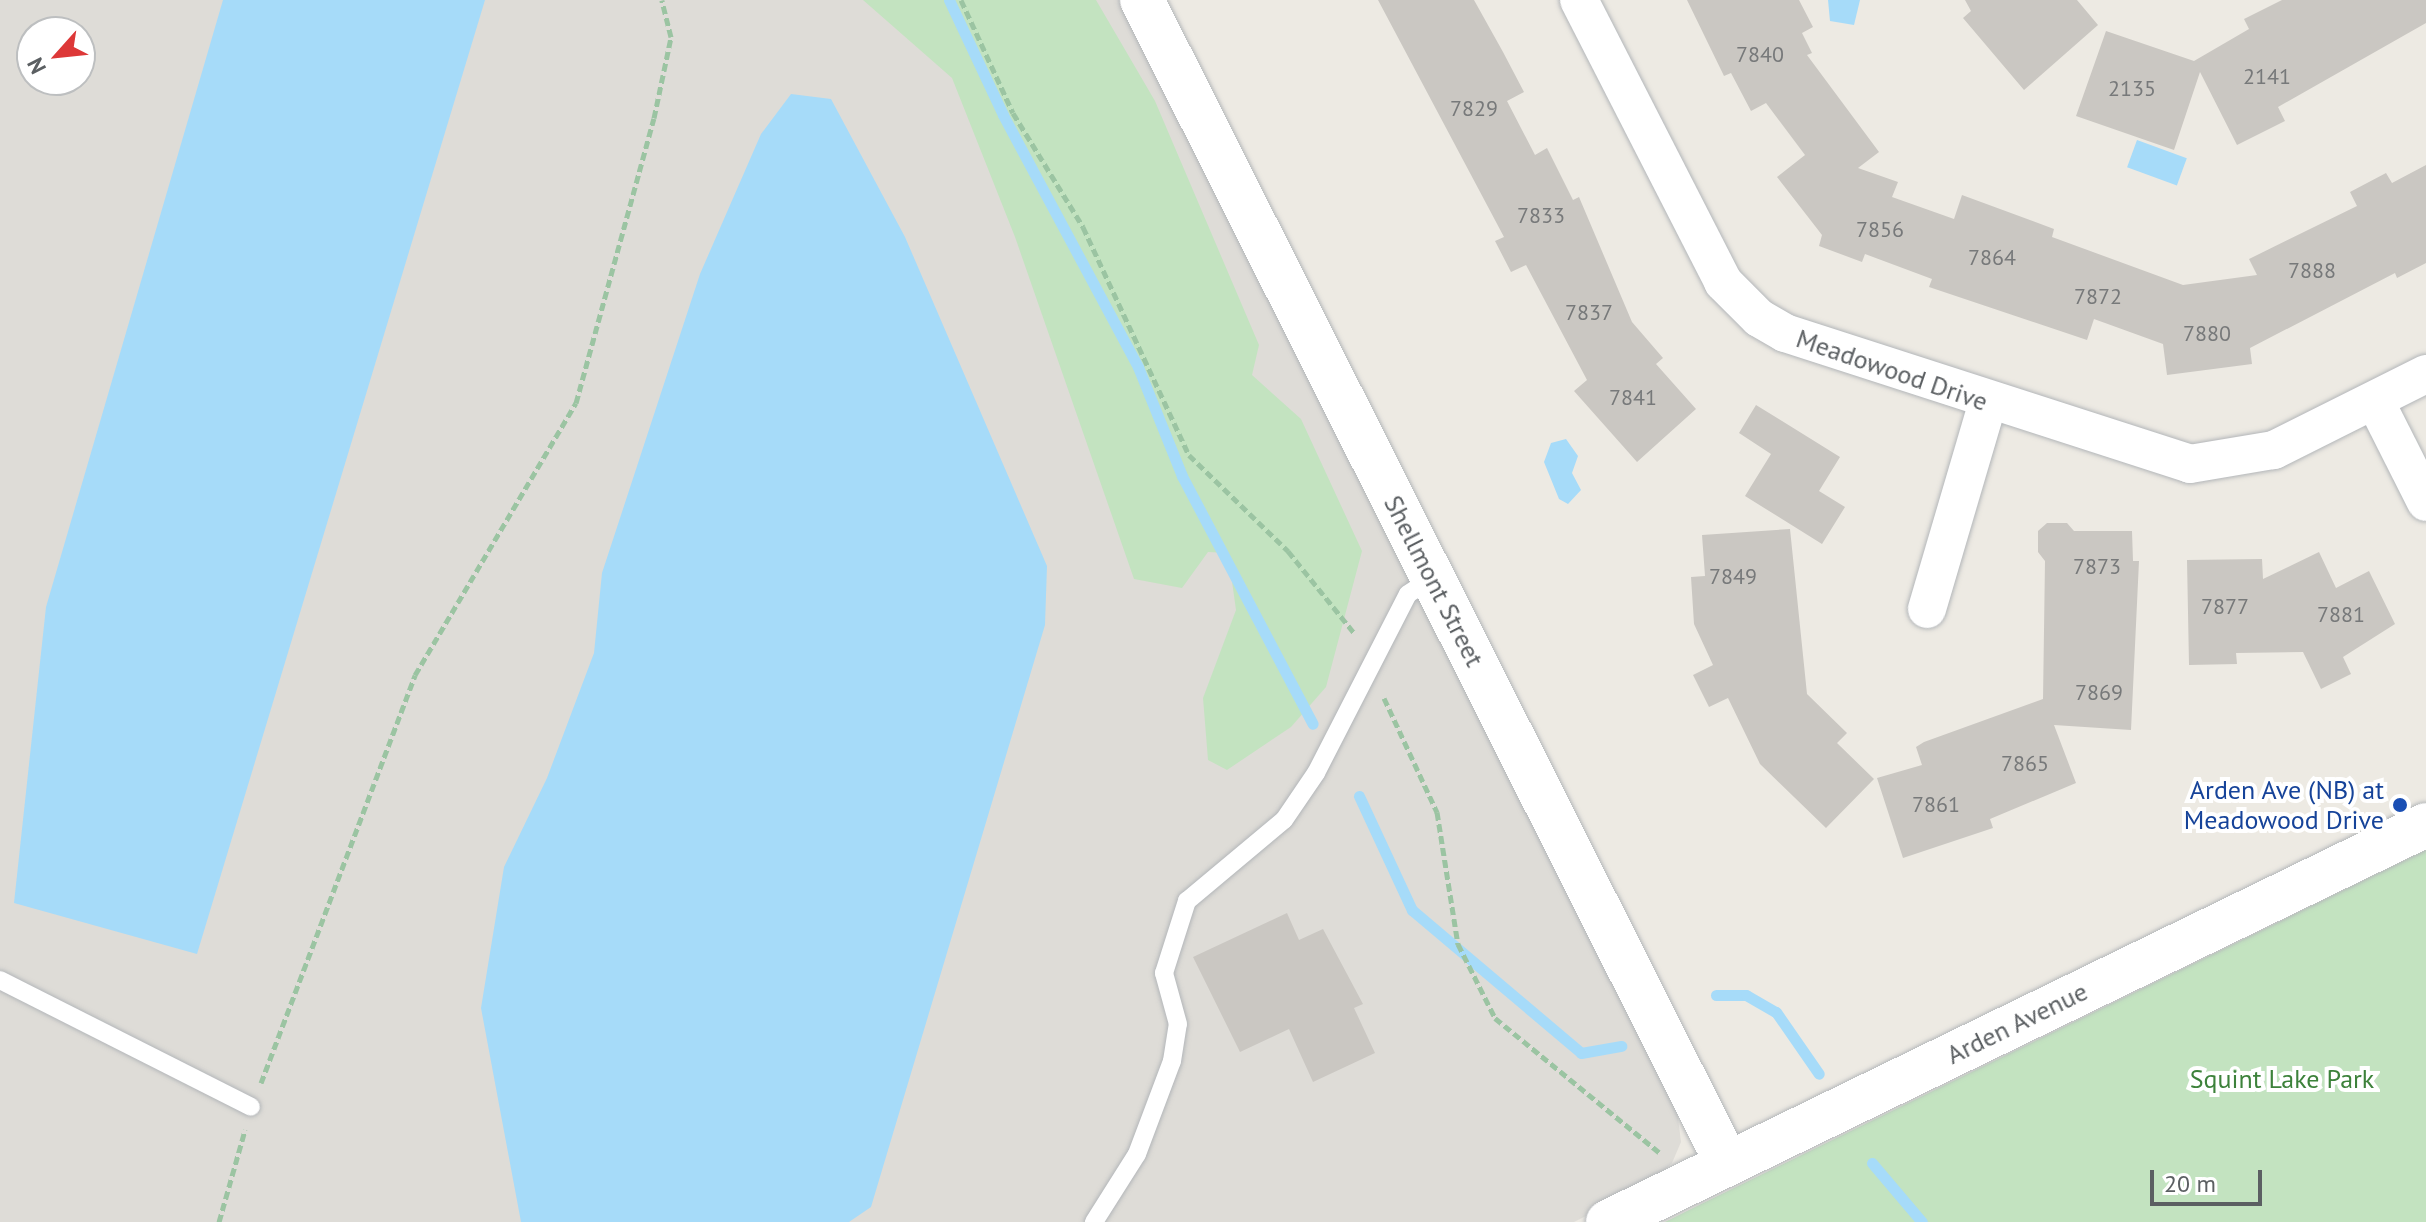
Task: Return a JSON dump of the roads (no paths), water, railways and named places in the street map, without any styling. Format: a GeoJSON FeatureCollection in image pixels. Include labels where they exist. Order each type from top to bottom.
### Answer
{"type":"FeatureCollection","features":[{"type":"Feature","properties":{"kind":"street","name":"Shellmont Street"},"geometry":{"type":"LineString","coordinates":[[1142,0],[1727,1163]]}},
{"type":"Feature","properties":{"kind":"street","name":"Meadowood Drive"},"geometry":{"type":"LineString","coordinates":[[1579,0],[1710,257],[1741,303],[1785,333],[2167,461],[2209,464],[2274,450],[2426,374]]}},
{"type":"Feature","properties":{"kind":"street"},"geometry":{"type":"LineString","coordinates":[[2375,401],[2426,502]]}},
{"type":"Feature","properties":{"kind":"street"},"geometry":{"type":"LineString","coordinates":[[1927,609],[1988,402]]}},
{"type":"Feature","properties":{"kind":"street","name":"Arden Avenue"},"geometry":{"type":"LineString","coordinates":[[1608,1222],[2426,825]]}},
{"type":"Feature","properties":{"kind":"lane"},"geometry":{"type":"LineString","coordinates":[[1094,1222],[1137,1154],[1172,1061],[1178,1024],[1164,973],[1187,901],[1284,820],[1316,773],[1408,594],[1433,578]]}},
{"type":"Feature","properties":{"kind":"lane"},"geometry":{"type":"LineString","coordinates":[[0,980],[251,1107]]}},
{"type":"Feature","properties":{"kind":"water"},"geometry":{"type":"Polygon","coordinates":[[[223,0],[485,0],[197,954],[14,903],[46,607],[223,0]]]}},
{"type":"Feature","properties":{"kind":"water"},"geometry":{"type":"Polygon","coordinates":[[[1828,0],[1860,0],[1854,25],[1830,21],[1828,0]]]}},
{"type":"Feature","properties":{"kind":"water"},"geometry":{"type":"Polygon","coordinates":[[[791,94],[831,99],[905,237],[1047,566],[1045,625],[871,1207],[849,1222],[521,1222],[481,1008],[504,867],[547,778],[594,653],[602,573],[700,274],[761,134],[791,94]]]}},
{"type":"Feature","properties":{"kind":"water"},"geometry":{"type":"Polygon","coordinates":[[[2137,140],[2187,158],[2177,185],[2127,167],[2137,140]]]}},
{"type":"Feature","properties":{"kind":"water"},"geometry":{"type":"Polygon","coordinates":[[[1566,439],[1578,456],[1572,473],[1581,490],[1568,504],[1559,499],[1544,462],[1551,443],[1566,439]]]}},
{"type":"Feature","properties":{"kind":"waterway"},"geometry":{"type":"LineString","coordinates":[[949,0],[1003,115],[1138,367],[1182,476],[1313,724]]}},
{"type":"Feature","properties":{"kind":"waterway"},"geometry":{"type":"LineString","coordinates":[[1359,796],[1412,910],[1581,1053],[1621,1046]]}},
{"type":"Feature","properties":{"kind":"waterway"},"geometry":{"type":"LineString","coordinates":[[1716,995],[1746,995],[1776,1012],[1819,1074]]}},
{"type":"Feature","properties":{"kind":"waterway"},"geometry":{"type":"LineString","coordinates":[[1872,1163],[1922,1222]]}},
{"type":"Feature","properties":{"kind":"place","name":"Arden Ave (NB) at Meadowood Drive"},"geometry":{"type":"Point","coordinates":[2400,805]}},
{"type":"Feature","properties":{"kind":"park label","name":"Squint Lake Park"},"geometry":{"type":"Point","coordinates":[2282,1079]}}]}
